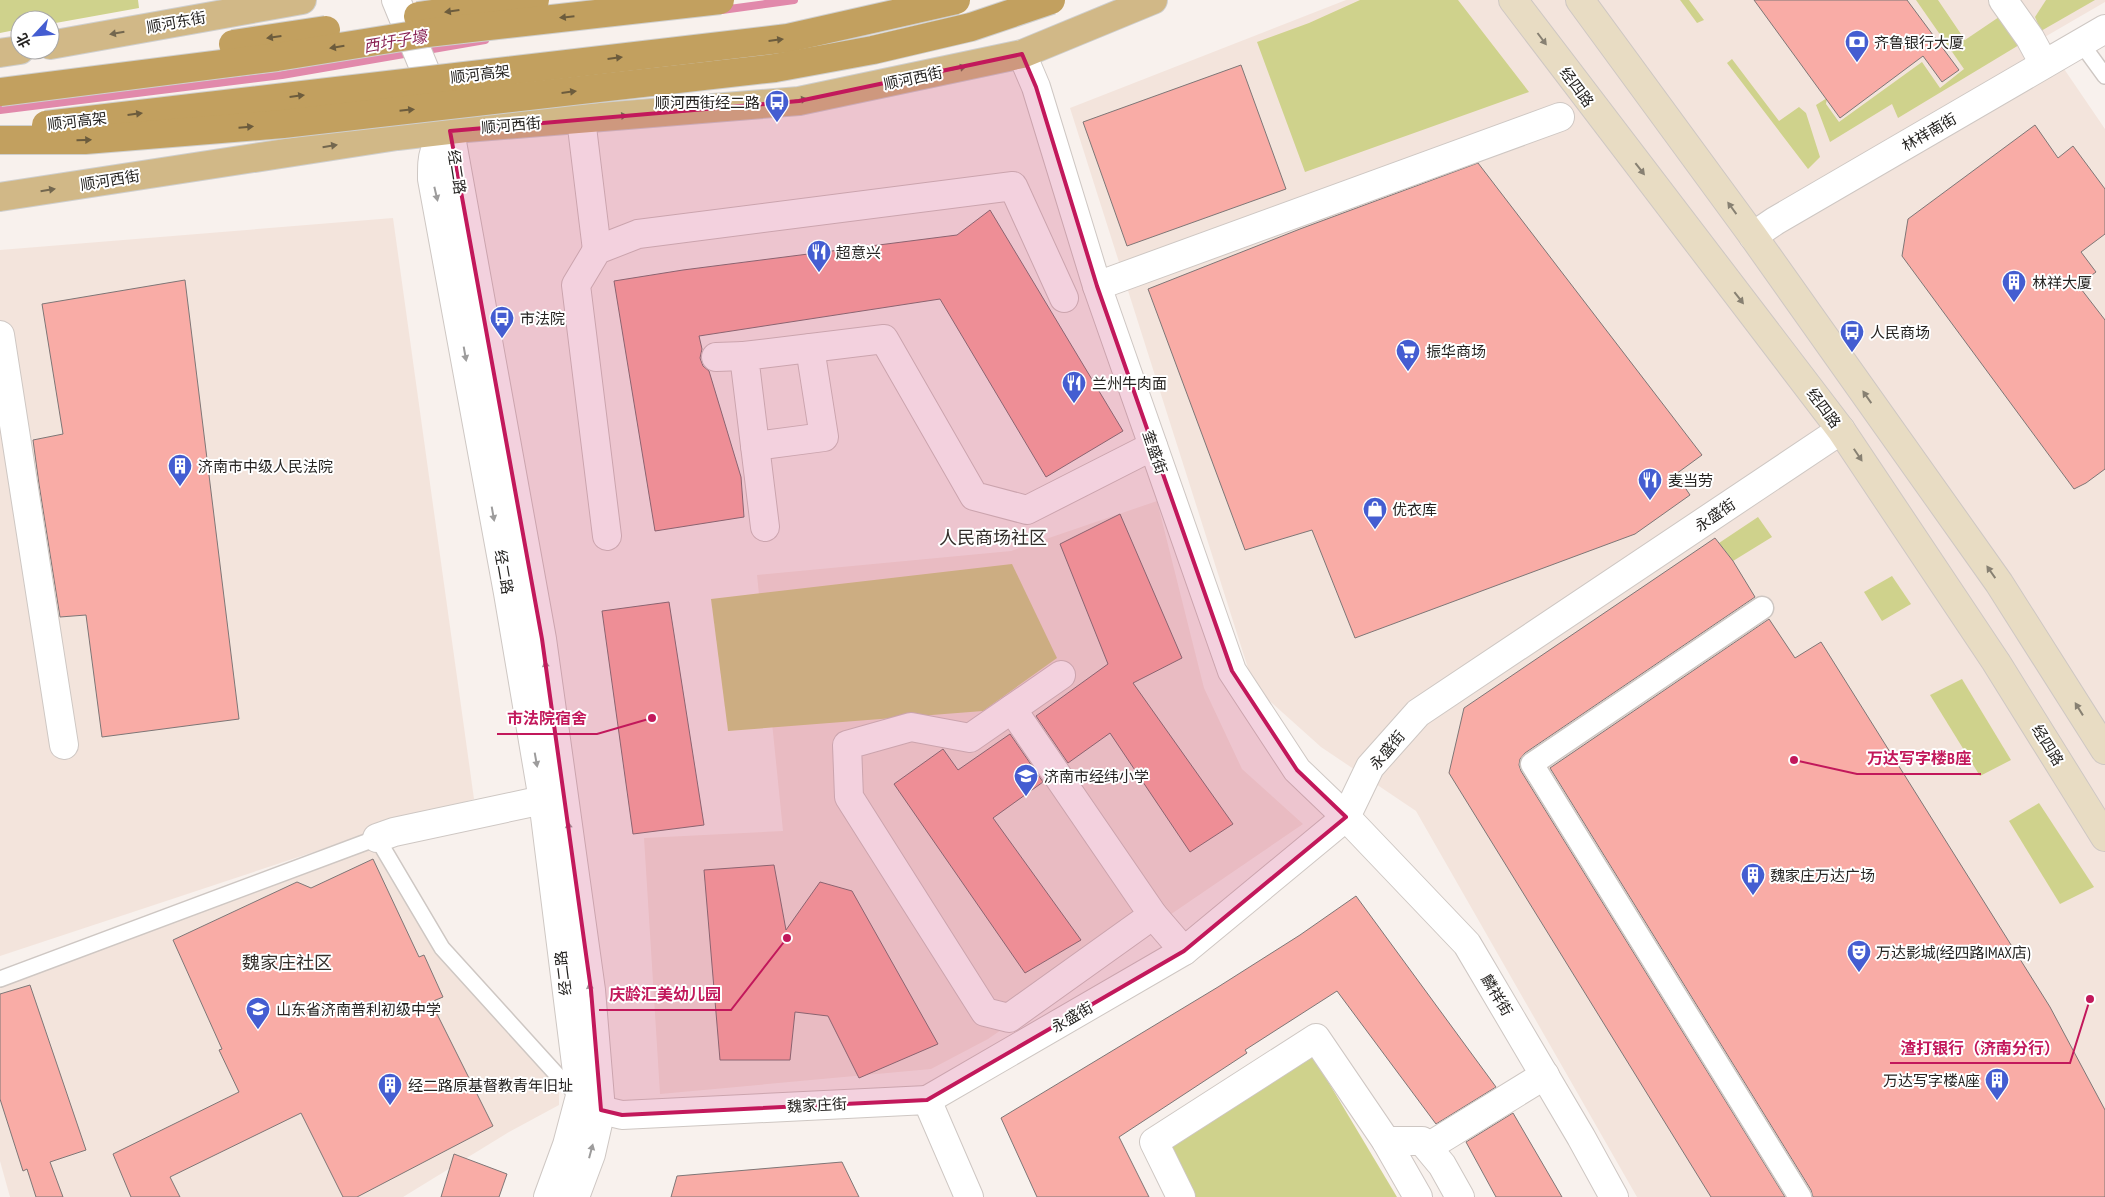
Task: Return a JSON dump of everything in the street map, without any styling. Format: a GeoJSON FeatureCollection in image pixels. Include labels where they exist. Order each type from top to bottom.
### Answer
{"type":"FeatureCollection","features":[{"type":"Feature","properties":{"kind":"highway"},"geometry":{"type":"LineString","coordinates":[[0,90],[204,48],[536,0]]}},
{"type":"Feature","properties":{"kind":"highway"},"geometry":{"type":"LineString","coordinates":[[0,90],[277,57],[427,33],[720,0]]}},
{"type":"Feature","properties":{"kind":"highway","name":"顺河高架"},"geometry":{"type":"LineString","coordinates":[[0,130],[788,38],[956,0]]}},
{"type":"Feature","properties":{"kind":"highway"},"geometry":{"type":"LineString","coordinates":[[0,140],[85,140],[283,124],[775,68],[873,50],[971,27],[1052,0]]}},
{"type":"Feature","properties":{"kind":"main road","name":"顺河东街"},"geometry":{"type":"LineString","coordinates":[[60,43],[302,0]]}},
{"type":"Feature","properties":{"kind":"main road","name":"顺河西街"},"geometry":{"type":"LineString","coordinates":[[1022,54],[1115,0]]}},
{"type":"Feature","properties":{"kind":"main road","name":"顺河西街"},"geometry":{"type":"LineString","coordinates":[[0,197],[397,136],[799,101],[1022,54],[1153,0]]}},
{"type":"Feature","properties":{"kind":"main road","name":"经四路"},"geometry":{"type":"LineString","coordinates":[[1513,0],[1841,430],[1996,662],[2105,837]]}},
{"type":"Feature","properties":{"kind":"main road"},"geometry":{"type":"LineString","coordinates":[[1580,0],[1753,236],[1999,583],[2105,750]]}},
{"type":"Feature","properties":{"kind":"street"},"geometry":{"type":"LineString","coordinates":[[396,0],[450,131]]}},
{"type":"Feature","properties":{"kind":"street"},"geometry":{"type":"LineString","coordinates":[[2003,0],[2030,38],[2044,64]]}},
{"type":"Feature","properties":{"kind":"street","name":"林祥南街"},"geometry":{"type":"LineString","coordinates":[[1753,236],[1775,221],[2105,29]]}},
{"type":"Feature","properties":{"kind":"street","name":"奎盛街"},"geometry":{"type":"LineString","coordinates":[[1022,54],[1036,87],[1097,286],[1232,671],[1297,770],[1346,817]]}},
{"type":"Feature","properties":{"kind":"street"},"geometry":{"type":"LineString","coordinates":[[1097,286],[1560,117]]}},
{"type":"Feature","properties":{"kind":"street"},"geometry":{"type":"LineString","coordinates":[[581,119],[597,250]]}},
{"type":"Feature","properties":{"kind":"street","name":"经二路"},"geometry":{"type":"LineString","coordinates":[[450,131],[436,146],[432,158],[432,179],[506,583],[543,800],[574,1066],[590,1103]]}},
{"type":"Feature","properties":{"kind":"street","name":"经二路"},"geometry":{"type":"LineString","coordinates":[[450,131],[542,639],[591,990],[591,1154],[575,1197]]}},
{"type":"Feature","properties":{"kind":"street"},"geometry":{"type":"LineString","coordinates":[[607,536],[576,285],[597,250],[638,234],[1013,186],[1064,298]]}},
{"type":"Feature","properties":{"kind":"street"},"geometry":{"type":"LineString","coordinates":[[0,335],[64,745]]}},
{"type":"Feature","properties":{"kind":"street"},"geometry":{"type":"LineString","coordinates":[[716,357],[744,356],[884,339],[974,496],[1027,510],[1152,446]]}},
{"type":"Feature","properties":{"kind":"street"},"geometry":{"type":"LineString","coordinates":[[755,446],[824,437],[810,348]]}},
{"type":"Feature","properties":{"kind":"street"},"geometry":{"type":"LineString","coordinates":[[744,356],[766,527]]}},
{"type":"Feature","properties":{"kind":"street","name":"永盛街"},"geometry":{"type":"LineString","coordinates":[[927,1100],[1184,951],[1346,817],[1370,767],[1418,714],[1841,430]]}},
{"type":"Feature","properties":{"kind":"street"},"geometry":{"type":"LineString","coordinates":[[1762,608],[1532,764],[1800,1197]]}},
{"type":"Feature","properties":{"kind":"street"},"geometry":{"type":"LineString","coordinates":[[1062,675],[970,738],[911,727],[847,745],[849,797],[985,1012],[1009,1018],[1153,915]]}},
{"type":"Feature","properties":{"kind":"street"},"geometry":{"type":"LineString","coordinates":[[1012,709],[1153,915],[1184,951]]}},
{"type":"Feature","properties":{"kind":"street"},"geometry":{"type":"LineString","coordinates":[[378,838],[394,832],[543,800]]}},
{"type":"Feature","properties":{"kind":"street","name":"麟祥街"},"geometry":{"type":"LineString","coordinates":[[1346,817],[1467,944],[1545,1075],[1614,1197]]}},
{"type":"Feature","properties":{"kind":"street"},"geometry":{"type":"LineString","coordinates":[[1181,1197],[1154,1142],[1316,1038],[1386,1141],[1418,1197]]}},
{"type":"Feature","properties":{"kind":"street"},"geometry":{"type":"LineString","coordinates":[[1428,1148],[1545,1075]]}},
{"type":"Feature","properties":{"kind":"street"},"geometry":{"type":"LineString","coordinates":[[927,1100],[969,1197]]}},
{"type":"Feature","properties":{"kind":"street","name":"魏家庄街"},"geometry":{"type":"LineString","coordinates":[[590,1103],[622,1115],[927,1100]]}},
{"type":"Feature","properties":{"kind":"street","name":"经二路"},"geometry":{"type":"LineString","coordinates":[[548,1197],[567,1146],[590,1103]]}},
{"type":"Feature","properties":{"kind":"street"},"geometry":{"type":"LineString","coordinates":[[1386,1141],[1422,1141],[1442,1165],[1460,1197]]}},
{"type":"Feature","properties":{"kind":"lane"},"geometry":{"type":"LineString","coordinates":[[2081,43],[2105,76]]}},
{"type":"Feature","properties":{"kind":"lane"},"geometry":{"type":"LineString","coordinates":[[0,979],[378,838],[442,948],[559,1077],[590,1103]]}},
{"type":"Feature","properties":{"kind":"highlighted area"},"geometry":{"type":"Polygon","coordinates":[[[1022,54],[1036,87],[1097,286],[1232,671],[1297,770],[1346,817],[1184,951],[927,1100],[622,1115],[601,1110],[591,990],[542,639],[450,131],[799,101],[1022,54]]]}},
{"type":"Feature","properties":{"kind":"shaded area"},"geometry":{"type":"Polygon","coordinates":[[[1346,0],[2105,0],[2105,2],[2043,38],[2105,129],[2105,1197],[1637,1197],[1416,811],[1321,747],[1254,687],[1070,108],[1346,0]]]}},
{"type":"Feature","properties":{"kind":"shaded area","name":"济南市中级人民法院"},"geometry":{"type":"Polygon","coordinates":[[[393,218],[474,799],[0,956],[0,250],[393,218]]]}},
{"type":"Feature","properties":{"kind":"shaded area","name":"济南市经纬小学"},"geometry":{"type":"Polygon","coordinates":[[[1157,501],[1204,688],[1242,769],[1303,824],[988,1039],[931,1069],[660,1094],[644,838],[783,831],[757,575],[1011,551],[1157,501]]]}},
{"type":"Feature","properties":{"kind":"shaded area","name":"山东省济南普利初级中学"},"geometry":{"type":"Polygon","coordinates":[[[377,838],[438,941],[559,1077],[559,1105],[509,1132],[403,1197],[10,1197],[0,1161],[0,979],[377,838]]]}},
{"type":"Feature","properties":{"kind":"green space"},"geometry":{"type":"Polygon","coordinates":[[[0,0],[138,0],[139,8],[60,22],[60,10],[10,10],[10,31],[0,33],[0,0]]]}},
{"type":"Feature","properties":{"kind":"green space"},"geometry":{"type":"Polygon","coordinates":[[[1360,0],[1458,0],[1529,92],[1305,172],[1257,42],[1309,23],[1360,0]]]}},
{"type":"Feature","properties":{"kind":"green space"},"geometry":{"type":"Polygon","coordinates":[[[1680,0],[1689,0],[1704,20],[1697,23],[1680,0]]]}},
{"type":"Feature","properties":{"kind":"green space"},"geometry":{"type":"Polygon","coordinates":[[[1916,0],[1938,0],[1965,40],[1999,17],[2019,45],[1898,118],[1892,104],[1830,142],[1816,105],[1827,98],[1826,104],[1839,122],[1922,62],[1940,88],[1964,69],[1916,0]]]}},
{"type":"Feature","properties":{"kind":"green space"},"geometry":{"type":"Polygon","coordinates":[[[2046,0],[2095,0],[2041,31],[2035,17],[2046,0]]]}},
{"type":"Feature","properties":{"kind":"green space"},"geometry":{"type":"Polygon","coordinates":[[[1732,59],[1779,121],[1799,107],[1806,113],[1820,157],[1808,169],[1727,63],[1732,59]]]}},
{"type":"Feature","properties":{"kind":"green space"},"geometry":{"type":"Polygon","coordinates":[[[1758,517],[1772,537],[1733,561],[1719,543],[1758,517]]]}},
{"type":"Feature","properties":{"kind":"green space"},"geometry":{"type":"Polygon","coordinates":[[[1012,564],[1057,658],[983,711],[728,731],[711,599],[1012,564]]]}},
{"type":"Feature","properties":{"kind":"green space"},"geometry":{"type":"Polygon","coordinates":[[[1892,576],[1911,604],[1882,621],[1864,592],[1892,576]]]}},
{"type":"Feature","properties":{"kind":"green space"},"geometry":{"type":"Polygon","coordinates":[[[1962,679],[2011,760],[1980,776],[1930,695],[1962,679]]]}},
{"type":"Feature","properties":{"kind":"green space"},"geometry":{"type":"Polygon","coordinates":[[[2039,803],[2094,887],[2060,904],[2009,821],[2039,803]]]}},
{"type":"Feature","properties":{"kind":"green space"},"geometry":{"type":"Polygon","coordinates":[[[1311,1053],[1397,1197],[1194,1197],[1168,1147],[1311,1053]]]}},
{"type":"Feature","properties":{"kind":"building","name":"齐鲁银行大厦"},"geometry":{"type":"Polygon","coordinates":[[[1754,0],[1907,0],[1959,70],[1942,82],[1923,56],[1840,118],[1754,0]]]}},
{"type":"Feature","properties":{"kind":"building"},"geometry":{"type":"Polygon","coordinates":[[[1241,65],[1286,189],[1127,246],[1083,122],[1241,65]]]}},
{"type":"Feature","properties":{"kind":"building","name":"林祥大厦"},"geometry":{"type":"Polygon","coordinates":[[[2035,125],[2058,158],[2073,146],[2105,189],[2105,234],[2081,252],[2096,272],[2078,285],[2105,320],[2105,469],[2074,489],[1902,256],[1908,219],[2035,125]]]}},
{"type":"Feature","properties":{"kind":"building","name":"振华商场"},"geometry":{"type":"Polygon","coordinates":[[[1478,163],[1702,455],[1676,474],[1690,495],[1635,534],[1355,638],[1312,530],[1245,550],[1148,289],[1300,229],[1478,163]]]}},
{"type":"Feature","properties":{"kind":"building"},"geometry":{"type":"Polygon","coordinates":[[[990,210],[1123,431],[1046,477],[940,299],[699,336],[702,349],[700,358],[703,366],[709,371],[741,477],[744,517],[655,531],[614,281],[683,270],[957,235],[990,210]]]}},
{"type":"Feature","properties":{"kind":"building"},"geometry":{"type":"Polygon","coordinates":[[[185,280],[239,719],[102,737],[86,615],[60,617],[39,484],[33,440],[63,434],[42,304],[185,280]]]}},
{"type":"Feature","properties":{"kind":"building"},"geometry":{"type":"Polygon","coordinates":[[[1120,514],[1182,658],[1133,683],[1233,824],[1190,852],[1110,733],[1068,763],[1036,716],[1108,664],[1060,544],[1120,514]]]}},
{"type":"Feature","properties":{"kind":"building"},"geometry":{"type":"Polygon","coordinates":[[[1715,538],[1733,561],[1755,597],[1525,753],[1520,759],[1519,765],[1785,1197],[1711,1197],[1449,773],[1464,708],[1715,538]]]}},
{"type":"Feature","properties":{"kind":"building"},"geometry":{"type":"Polygon","coordinates":[[[669,602],[704,825],[633,834],[602,611],[669,602]]]}},
{"type":"Feature","properties":{"kind":"building","name":"魏家庄万达广场"},"geometry":{"type":"Polygon","coordinates":[[[1769,619],[1795,658],[1821,642],[2050,1007],[2105,1110],[2105,1197],[1813,1197],[1811,1190],[1550,768],[1769,619]]]}},
{"type":"Feature","properties":{"kind":"building"},"geometry":{"type":"Polygon","coordinates":[[[1010,734],[1043,782],[993,818],[1081,940],[1025,973],[894,784],[943,749],[958,770],[1010,734]]]}},
{"type":"Feature","properties":{"kind":"building"},"geometry":{"type":"Polygon","coordinates":[[[373,859],[419,957],[424,955],[443,997],[431,1002],[493,1126],[357,1197],[343,1197],[301,1113],[170,1177],[180,1197],[131,1197],[113,1154],[239,1092],[219,1050],[222,1049],[173,940],[297,882],[311,888],[373,859]]]}},
{"type":"Feature","properties":{"kind":"building"},"geometry":{"type":"Polygon","coordinates":[[[774,865],[786,930],[820,882],[852,891],[938,1044],[859,1078],[828,1016],[795,1012],[790,1060],[720,1060],[704,870],[774,865]]]}},
{"type":"Feature","properties":{"kind":"building"},"geometry":{"type":"Polygon","coordinates":[[[1356,896],[1496,1087],[1436,1124],[1337,991],[1245,1050],[1247,1053],[1119,1137],[1149,1197],[1037,1197],[1001,1118],[1218,987],[1300,935],[1356,896]]]}},
{"type":"Feature","properties":{"kind":"building"},"geometry":{"type":"Polygon","coordinates":[[[30,985],[86,1150],[50,1162],[63,1197],[36,1197],[27,1169],[23,1171],[0,1099],[0,994],[30,985]]]}},
{"type":"Feature","properties":{"kind":"building"},"geometry":{"type":"Polygon","coordinates":[[[1513,1113],[1562,1197],[1496,1197],[1466,1142],[1513,1113]]]}},
{"type":"Feature","properties":{"kind":"building"},"geometry":{"type":"Polygon","coordinates":[[[454,1154],[507,1174],[499,1197],[441,1197],[454,1154]]]}},
{"type":"Feature","properties":{"kind":"building"},"geometry":{"type":"Polygon","coordinates":[[[842,1162],[859,1197],[671,1197],[677,1176],[842,1162]]]}},
{"type":"Feature","properties":{"kind":"waterway","name":"西圩子壕"},"geometry":{"type":"LineString","coordinates":[[722,10],[794,0]]}},
{"type":"Feature","properties":{"kind":"waterway","name":"西圩子壕"},"geometry":{"type":"LineString","coordinates":[[0,110],[282,75],[485,40]]}},
{"type":"Feature","properties":{"kind":"place","name":"齐鲁银行大厦"},"geometry":{"type":"Point","coordinates":[1857,63]}},
{"type":"Feature","properties":{"kind":"place","name":"顺河西街经二路"},"geometry":{"type":"Point","coordinates":[777,123]}},
{"type":"Feature","properties":{"kind":"place","name":"超意兴"},"geometry":{"type":"Point","coordinates":[819,273]}},
{"type":"Feature","properties":{"kind":"place","name":"林祥大厦"},"geometry":{"type":"Point","coordinates":[2014,303]}},
{"type":"Feature","properties":{"kind":"place","name":"市法院"},"geometry":{"type":"Point","coordinates":[502,339]}},
{"type":"Feature","properties":{"kind":"place","name":"人民商场"},"geometry":{"type":"Point","coordinates":[1852,353]}},
{"type":"Feature","properties":{"kind":"place","name":"振华商场"},"geometry":{"type":"Point","coordinates":[1408,372]}},
{"type":"Feature","properties":{"kind":"place","name":"兰州牛肉面"},"geometry":{"type":"Point","coordinates":[1074,404]}},
{"type":"Feature","properties":{"kind":"place","name":"济南市中级人民法院"},"geometry":{"type":"Point","coordinates":[180,487]}},
{"type":"Feature","properties":{"kind":"place","name":"麦当劳"},"geometry":{"type":"Point","coordinates":[1650,501]}},
{"type":"Feature","properties":{"kind":"place","name":"优衣库"},"geometry":{"type":"Point","coordinates":[1375,530]}},
{"type":"Feature","properties":{"kind":"place","name":"市法院宿舍"},"geometry":{"type":"Point","coordinates":[652,718]}},
{"type":"Feature","properties":{"kind":"place","name":"万达写字楼B座"},"geometry":{"type":"Point","coordinates":[1794,760]}},
{"type":"Feature","properties":{"kind":"place","name":"济南市经纬小学"},"geometry":{"type":"Point","coordinates":[1026,797]}},
{"type":"Feature","properties":{"kind":"place","name":"魏家庄万达广场"},"geometry":{"type":"Point","coordinates":[1753,896]}},
{"type":"Feature","properties":{"kind":"place","name":"庆龄汇美幼儿园"},"geometry":{"type":"Point","coordinates":[787,938]}},
{"type":"Feature","properties":{"kind":"place","name":"万达影城(经四路IMAX店)"},"geometry":{"type":"Point","coordinates":[1859,973]}},
{"type":"Feature","properties":{"kind":"place","name":"渣打银行（济南分行）"},"geometry":{"type":"Point","coordinates":[2090,999]}},
{"type":"Feature","properties":{"kind":"place","name":"山东省济南普利初级中学"},"geometry":{"type":"Point","coordinates":[258,1030]}},
{"type":"Feature","properties":{"kind":"place","name":"万达写字楼A座"},"geometry":{"type":"Point","coordinates":[1997,1101]}},
{"type":"Feature","properties":{"kind":"place","name":"经二路原基督教青年旧址"},"geometry":{"type":"Point","coordinates":[390,1106]}},
{"type":"Feature","properties":{"kind":"district","name":"人民商场社区"},"geometry":{"type":"Point","coordinates":[993,537]}},
{"type":"Feature","properties":{"kind":"district","name":"魏家庄社区"},"geometry":{"type":"Point","coordinates":[287,962]}}]}
